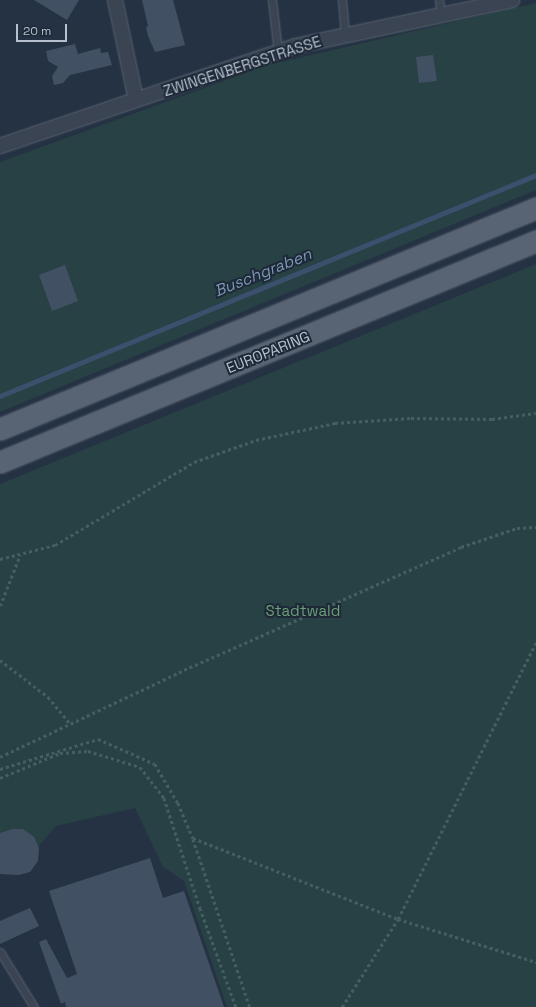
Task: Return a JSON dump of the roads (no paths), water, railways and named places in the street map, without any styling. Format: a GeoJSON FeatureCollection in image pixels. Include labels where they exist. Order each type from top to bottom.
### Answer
{"type":"FeatureCollection","features":[{"type":"Feature","properties":{"kind":"main road","name":"EUROPARING"},"geometry":{"type":"LineString","coordinates":[[0,429],[536,208]]}},
{"type":"Feature","properties":{"kind":"main road","name":"EUROPARING"},"geometry":{"type":"LineString","coordinates":[[0,462],[536,241]]}},
{"type":"Feature","properties":{"kind":"street"},"geometry":{"type":"LineString","coordinates":[[115,0],[136,100]]}},
{"type":"Feature","properties":{"kind":"street","name":"ZWINGENBERGSTRASSE"},"geometry":{"type":"LineString","coordinates":[[0,146],[278,52],[344,35],[441,15],[484,3],[512,0]]}},
{"type":"Feature","properties":{"kind":"lane"},"geometry":{"type":"LineString","coordinates":[[272,0],[278,52]]}},
{"type":"Feature","properties":{"kind":"lane"},"geometry":{"type":"LineString","coordinates":[[342,0],[344,35]]}},
{"type":"Feature","properties":{"kind":"lane"},"geometry":{"type":"LineString","coordinates":[[439,0],[441,15]]}},
{"type":"Feature","properties":{"kind":"lane"},"geometry":{"type":"LineString","coordinates":[[0,952],[34,1007]]}},
{"type":"Feature","properties":{"kind":"waterway","name":"Buschgraben"},"geometry":{"type":"LineString","coordinates":[[0,396],[536,175]]}},
{"type":"Feature","properties":{"kind":"park label","name":"Stadtwald"},"geometry":{"type":"Point","coordinates":[303,611]}}]}
